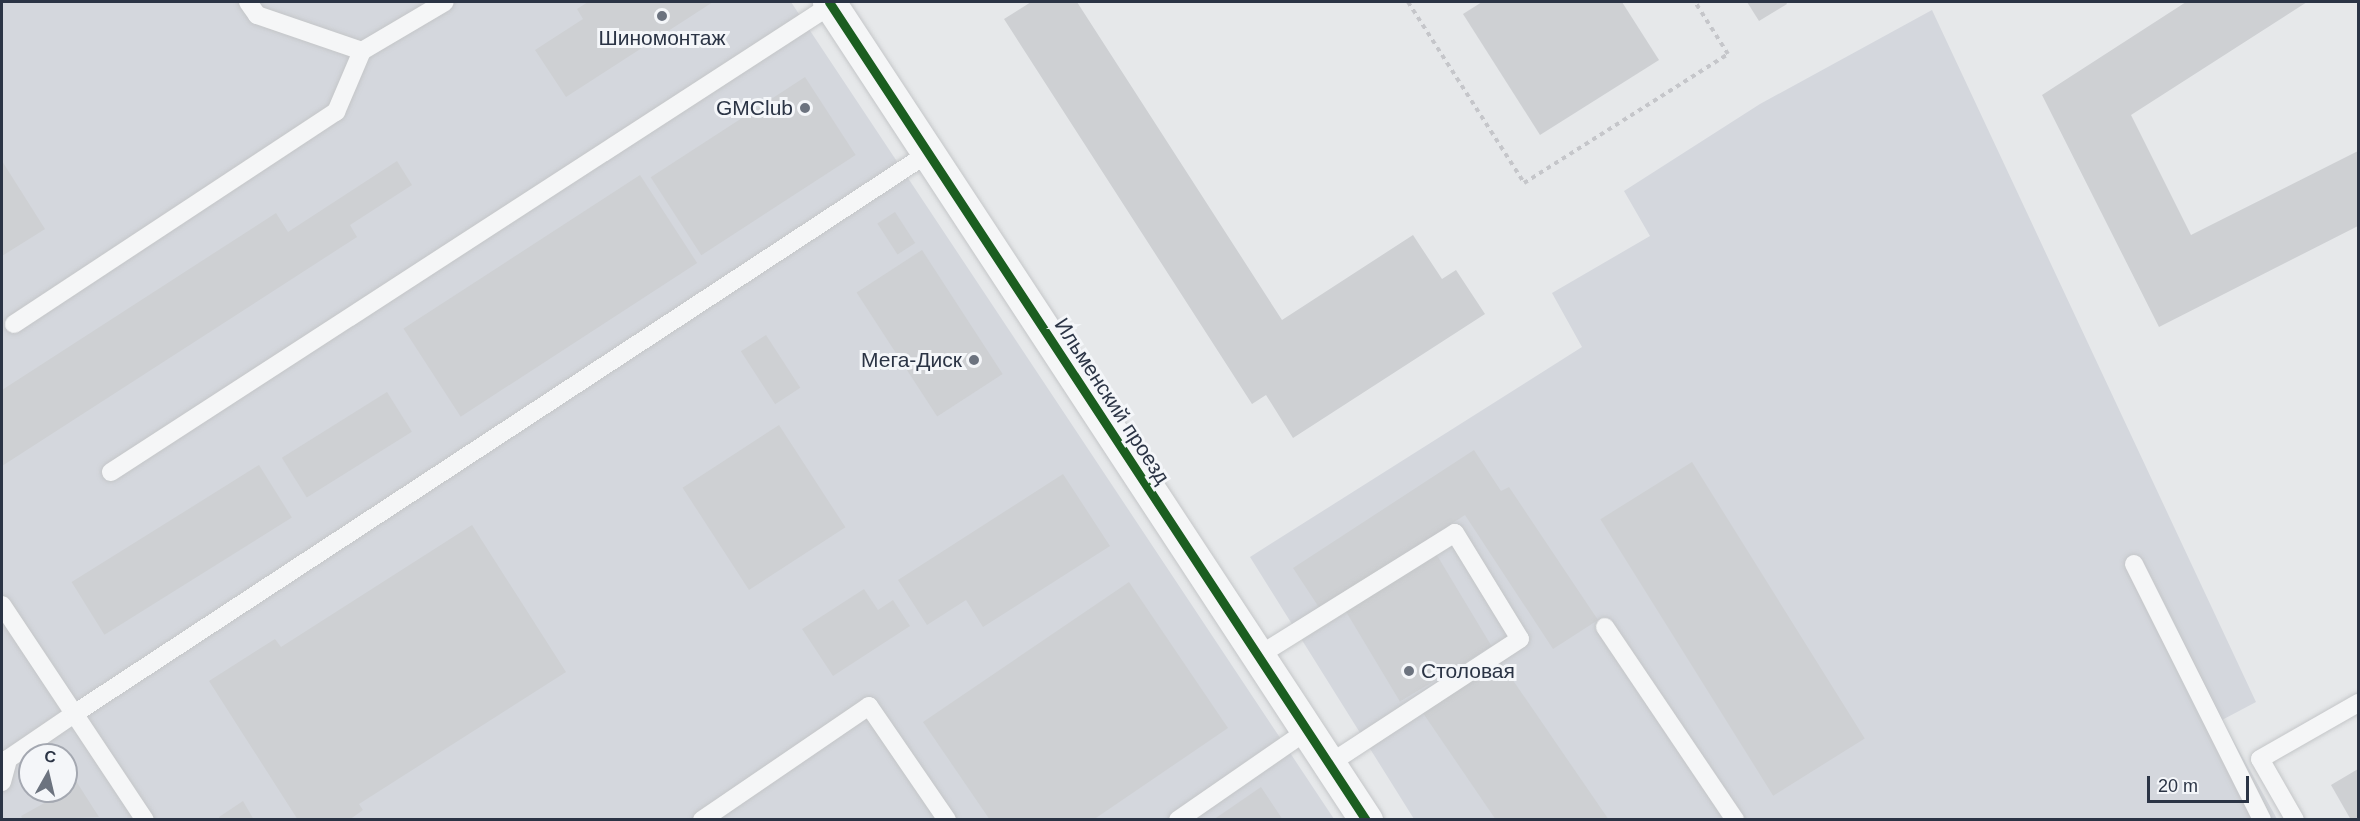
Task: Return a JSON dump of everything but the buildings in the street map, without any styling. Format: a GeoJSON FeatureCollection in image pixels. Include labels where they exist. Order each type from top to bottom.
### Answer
{"type":"FeatureCollection","features":[{"type":"Feature","properties":{"kind":"street","name":"Ильменский проезд"},"geometry":{"type":"LineString","coordinates":[[830,3],[927,154],[1366,819]]}},
{"type":"Feature","properties":{"kind":"lane"},"geometry":{"type":"LineString","coordinates":[[248,2],[257,15],[362,51]]}},
{"type":"Feature","properties":{"kind":"lane"},"geometry":{"type":"LineString","coordinates":[[14,324],[336,112],[362,51],[445,2]]}},
{"type":"Feature","properties":{"kind":"lane"},"geometry":{"type":"LineString","coordinates":[[111,472],[830,3]]}},
{"type":"Feature","properties":{"kind":"lane"},"geometry":{"type":"LineString","coordinates":[[2,782],[8,759],[74,714],[927,154]]}},
{"type":"Feature","properties":{"kind":"lane"},"geometry":{"type":"LineString","coordinates":[[1258,656],[1455,533],[1520,639],[1329,764]]}},
{"type":"Feature","properties":{"kind":"lane"},"geometry":{"type":"LineString","coordinates":[[2134,564],[2262,819]]}},
{"type":"Feature","properties":{"kind":"lane"},"geometry":{"type":"LineString","coordinates":[[2,605],[145,819]]}},
{"type":"Feature","properties":{"kind":"lane"},"geometry":{"type":"LineString","coordinates":[[1605,627],[1735,819]]}},
{"type":"Feature","properties":{"kind":"lane"},"geometry":{"type":"LineString","coordinates":[[2295,819],[2260,759],[2358,703]]}},
{"type":"Feature","properties":{"kind":"lane"},"geometry":{"type":"LineString","coordinates":[[702,819],[869,706],[947,819]]}},
{"type":"Feature","properties":{"kind":"lane"},"geometry":{"type":"LineString","coordinates":[[1178,819],[1308,730]]}},
{"type":"Feature","properties":{"kind":"path"},"geometry":{"type":"LineString","coordinates":[[1408,2],[1524,183],[1728,54],[1695,2]]}},
{"type":"Feature","properties":{"kind":"shaded area"},"geometry":{"type":"Polygon","coordinates":[[[2,2],[791,2],[1334,819],[2,820],[2,2]]]}},
{"type":"Feature","properties":{"kind":"shaded area"},"geometry":{"type":"Polygon","coordinates":[[[1932,10],[2256,702],[2222,720],[2277,819],[1414,819],[1250,557],[1582,347],[1552,293],[1650,236],[1624,191],[1760,104],[1932,10]]]}},
{"type":"Feature","properties":{"kind":"cycle path"},"geometry":{"type":"LineString","coordinates":[[829,2],[1366,820]]}},
{"type":"Feature","properties":{"kind":"place","name":"Шиномонтаж"},"geometry":{"type":"Point","coordinates":[662,16]}},
{"type":"Feature","properties":{"kind":"place","name":"GMClub"},"geometry":{"type":"Point","coordinates":[805,108]}},
{"type":"Feature","properties":{"kind":"place","name":"Мега-Диск"},"geometry":{"type":"Point","coordinates":[974,360]}},
{"type":"Feature","properties":{"kind":"place","name":"Столовая"},"geometry":{"type":"Point","coordinates":[1409,671]}}]}
